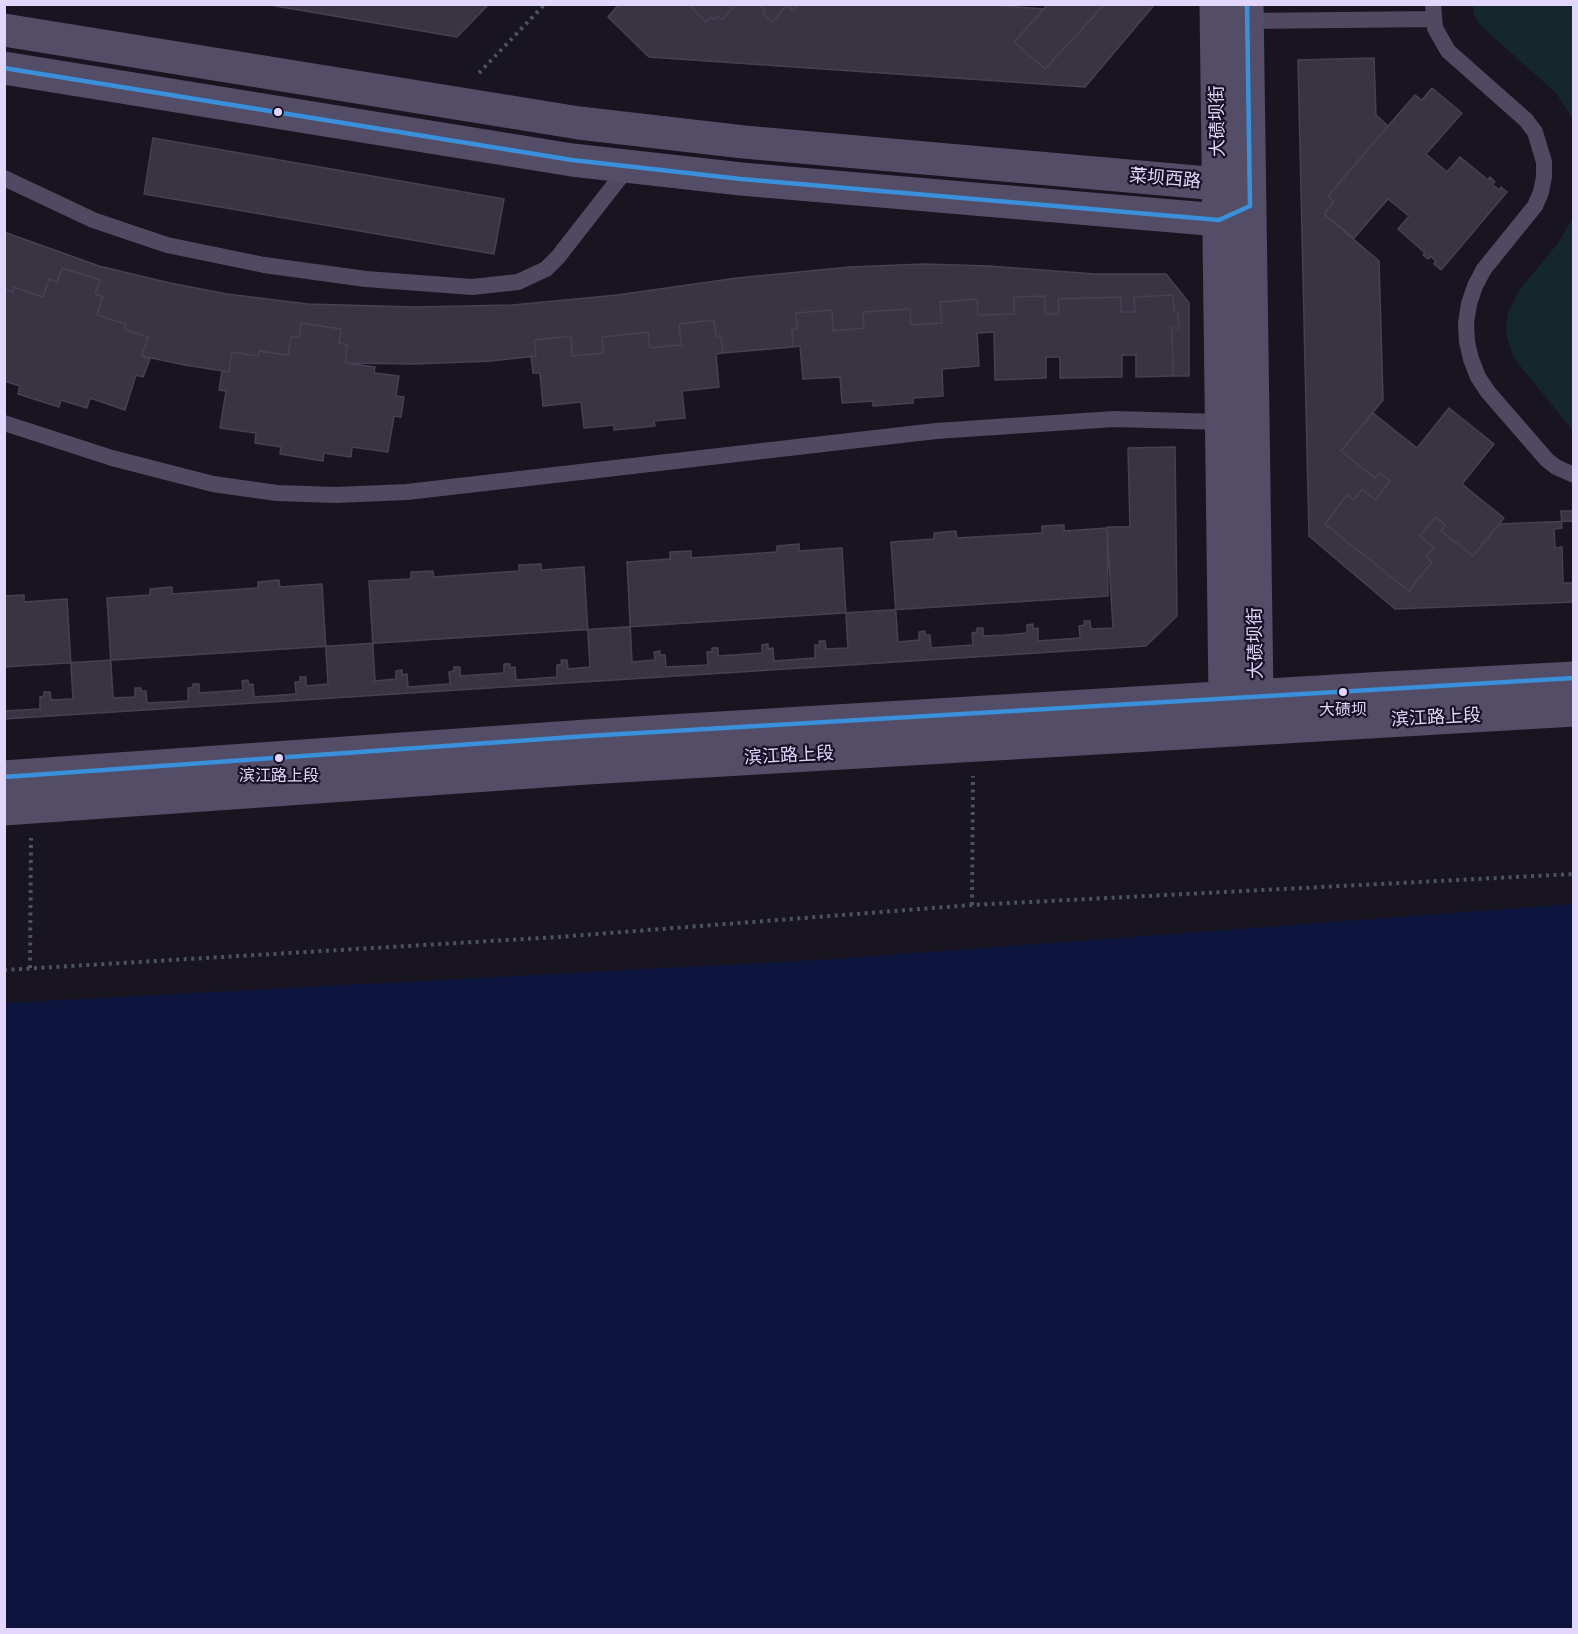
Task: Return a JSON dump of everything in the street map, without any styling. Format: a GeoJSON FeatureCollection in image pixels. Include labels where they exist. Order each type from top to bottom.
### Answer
{"type":"FeatureCollection","features":[{"type":"Feature","properties":{"kind":"street","name":"大碛坝街"},"geometry":{"type":"LineString","coordinates":[[1216,4],[1225,698],[1238,729]]}},
{"type":"Feature","properties":{"kind":"street","name":"大碛坝街"},"geometry":{"type":"LineString","coordinates":[[1238,729],[1257,696],[1247,13]]}},
{"type":"Feature","properties":{"kind":"street","name":"菜坝西路"},"geometry":{"type":"LineString","coordinates":[[6,42],[450,102],[579,123],[744,142],[1219,184],[1250,206],[1220,220],[753,180],[572,160],[6,42]]}},
{"type":"Feature","properties":{"kind":"street","name":"滨江路上段"},"geometry":{"type":"LineString","coordinates":[[4,777],[587,736],[1574,678]]}},
{"type":"Feature","properties":{"kind":"street","name":"滨江路上段"},"geometry":{"type":"LineString","coordinates":[[18,808],[575,769],[1574,710]]}},
{"type":"Feature","properties":{"kind":"lane"},"geometry":{"type":"LineString","coordinates":[[1247,13],[1433,12],[1441,40],[1448,51],[1526,120],[1535,132],[1541,147],[1544,169],[1541,192],[1535,206],[1484,269],[1475,286],[1469,304],[1467,342],[1478,377],[1488,392],[1547,460],[1574,475]]}},
{"type":"Feature","properties":{"kind":"lane"},"geometry":{"type":"LineString","coordinates":[[5,180],[93,220],[167,245],[264,265],[366,279],[472,287],[518,282],[546,269],[558,257],[629,166]]}},
{"type":"Feature","properties":{"kind":"lane"},"geometry":{"type":"LineString","coordinates":[[4,423],[112,458],[213,484],[277,493],[336,495],[407,492],[936,431],[1114,419],[1222,422]]}},
{"type":"Feature","properties":{"kind":"path"},"geometry":{"type":"LineString","coordinates":[[450,102],[546,4]]}},
{"type":"Feature","properties":{"kind":"path"},"geometry":{"type":"LineString","coordinates":[[972,905],[974,745]]}},
{"type":"Feature","properties":{"kind":"path"},"geometry":{"type":"LineString","coordinates":[[18,808],[30,968]]}},
{"type":"Feature","properties":{"kind":"path"},"geometry":{"type":"LineString","coordinates":[[4,970],[558,936],[972,905],[1574,874]]}},
{"type":"Feature","properties":{"kind":"shaded area"},"geometry":{"type":"Polygon","coordinates":[[[1473,5],[1573,5],[1573,119],[1556,93],[1479,24],[1474,15],[1473,5]]]}},
{"type":"Feature","properties":{"kind":"shaded area"},"geometry":{"type":"Polygon","coordinates":[[[1573,218],[1573,431],[1514,358],[1506,325],[1508,313],[1518,292],[1558,243],[1573,218]]]}},
{"type":"Feature","properties":{"kind":"shaded area"},"geometry":{"type":"Polygon","coordinates":[[[1573,904],[1573,1629],[5,1629],[5,1003],[834,959],[1573,904]]]}},
{"type":"Feature","properties":{"kind":"building"},"geometry":{"type":"Polygon","coordinates":[[[264,4],[489,4],[457,37],[264,4]]]}},
{"type":"Feature","properties":{"kind":"building"},"geometry":{"type":"Polygon","coordinates":[[[619,4],[688,4],[706,22],[711,17],[714,20],[717,16],[722,20],[736,4],[759,4],[765,10],[763,13],[772,22],[787,5],[793,11],[799,4],[979,4],[1044,9],[1014,42],[1045,69],[1105,4],[1155,4],[1085,87],[649,57],[608,17],[619,4]]]}},
{"type":"Feature","properties":{"kind":"building"},"geometry":{"type":"Polygon","coordinates":[[[688,4],[736,4],[722,20],[717,16],[714,20],[711,17],[706,22],[688,4]]]}},
{"type":"Feature","properties":{"kind":"building"},"geometry":{"type":"Polygon","coordinates":[[[759,4],[799,4],[793,11],[787,5],[772,22],[763,13],[765,10],[759,4]]]}},
{"type":"Feature","properties":{"kind":"building"},"geometry":{"type":"Polygon","coordinates":[[[1048,4],[1105,4],[1045,69],[1014,42],[1048,4]]]}},
{"type":"Feature","properties":{"kind":"building"},"geometry":{"type":"Polygon","coordinates":[[[1374,58],[1376,115],[1388,126],[1328,196],[1334,202],[1324,214],[1379,261],[1383,400],[1341,451],[1375,478],[1380,473],[1390,481],[1375,500],[1362,489],[1354,500],[1347,495],[1325,524],[1409,591],[1432,562],[1426,557],[1434,547],[1420,536],[1436,517],[1445,525],[1441,531],[1473,556],[1499,524],[1574,521],[1574,602],[1395,609],[1309,536],[1298,60],[1374,58]]]}},
{"type":"Feature","properties":{"kind":"building"},"geometry":{"type":"Polygon","coordinates":[[[1432,88],[1462,113],[1426,154],[1447,172],[1460,157],[1488,180],[1490,177],[1495,182],[1492,184],[1499,190],[1501,187],[1507,192],[1441,270],[1434,264],[1436,261],[1430,256],[1428,259],[1423,255],[1425,253],[1398,229],[1409,216],[1388,199],[1354,238],[1324,214],[1334,202],[1328,196],[1415,95],[1422,100],[1432,88]]]}},
{"type":"Feature","properties":{"kind":"building"},"geometry":{"type":"Polygon","coordinates":[[[153,138],[504,199],[494,254],[144,194],[153,138]]]}},
{"type":"Feature","properties":{"kind":"building"},"geometry":{"type":"Polygon","coordinates":[[[4,232],[99,266],[170,283],[227,294],[308,304],[414,307],[513,305],[617,295],[737,278],[850,267],[924,264],[1095,274],[1166,274],[1189,303],[1189,376],[1173,376],[1172,328],[1179,328],[1178,312],[1174,312],[1173,295],[1134,297],[1135,312],[1121,312],[1121,297],[1058,299],[1059,314],[1045,314],[1045,296],[1014,297],[1014,314],[978,315],[977,299],[940,302],[942,323],[911,325],[910,309],[863,312],[864,328],[833,331],[832,310],[796,313],[797,329],[792,329],[793,347],[723,353],[721,336],[716,336],[714,320],[679,324],[681,345],[650,348],[648,332],[602,337],[604,353],[572,356],[571,336],[534,340],[536,356],[491,361],[415,364],[345,363],[347,345],[339,343],[341,329],[301,323],[299,337],[291,337],[288,355],[259,351],[258,356],[232,352],[229,372],[142,356],[148,337],[124,329],[126,324],[97,315],[103,297],[95,294],[100,280],[62,268],[57,282],[49,279],[43,297],[14,287],[13,292],[4,289],[4,232]]]}},
{"type":"Feature","properties":{"kind":"building"},"geometry":{"type":"Polygon","coordinates":[[[62,268],[100,280],[95,294],[103,297],[97,315],[126,324],[124,329],[148,337],[142,356],[150,359],[143,377],[136,375],[125,410],[90,398],[87,408],[61,400],[59,407],[18,394],[20,386],[4,381],[4,289],[13,292],[14,287],[43,297],[49,279],[57,282],[62,268]]]}},
{"type":"Feature","properties":{"kind":"building"},"geometry":{"type":"Polygon","coordinates":[[[1173,295],[1174,312],[1178,312],[1179,328],[1172,328],[1173,376],[1136,377],[1136,355],[1122,355],[1122,377],[1060,378],[1060,357],[1046,357],[1046,378],[995,380],[994,332],[977,333],[979,366],[942,369],[943,396],[913,398],[913,403],[873,406],[873,401],[842,403],[840,377],[803,379],[800,346],[793,347],[792,329],[797,329],[796,313],[832,310],[833,331],[864,328],[863,312],[910,309],[911,325],[942,323],[940,302],[977,299],[978,315],[1014,314],[1014,297],[1045,296],[1045,314],[1059,314],[1058,299],[1121,297],[1121,312],[1135,312],[1134,297],[1173,295]]]}},
{"type":"Feature","properties":{"kind":"building"},"geometry":{"type":"Polygon","coordinates":[[[714,320],[716,336],[721,336],[723,353],[716,354],[719,387],[682,391],[685,418],[654,421],[655,426],[614,430],[614,425],[584,428],[581,402],[543,406],[540,373],[533,373],[531,356],[536,356],[534,340],[571,336],[572,356],[604,353],[602,337],[648,332],[650,348],[681,345],[679,324],[714,320]]]}},
{"type":"Feature","properties":{"kind":"building"},"geometry":{"type":"Polygon","coordinates":[[[301,323],[341,329],[339,343],[347,345],[345,363],[375,367],[374,373],[399,376],[396,396],[404,397],[401,417],[394,416],[388,452],[352,447],[351,457],[324,453],[323,461],[280,454],[281,447],[255,443],[256,433],[220,428],[226,391],[219,390],[222,371],[229,372],[232,352],[258,356],[259,351],[288,355],[291,337],[299,337],[301,323]]]}},
{"type":"Feature","properties":{"kind":"building"},"geometry":{"type":"Polygon","coordinates":[[[1449,408],[1494,444],[1462,484],[1504,518],[1473,556],[1441,531],[1445,525],[1436,517],[1420,536],[1434,547],[1426,557],[1432,562],[1409,591],[1325,524],[1347,495],[1354,500],[1362,489],[1375,500],[1390,481],[1380,473],[1375,478],[1341,451],[1373,413],[1417,448],[1449,408]]]}},
{"type":"Feature","properties":{"kind":"building"},"geometry":{"type":"Polygon","coordinates":[[[1175,447],[1177,616],[1146,646],[4,719],[4,667],[1108,596],[1107,527],[1130,527],[1128,448],[1175,447]]]}},
{"type":"Feature","properties":{"kind":"building"},"geometry":{"type":"Polygon","coordinates":[[[1561,511],[1574,511],[1574,583],[1563,583],[1562,547],[1555,548],[1554,529],[1562,528],[1561,511]]]}},
{"type":"Feature","properties":{"kind":"building"},"geometry":{"type":"Polygon","coordinates":[[[1064,525],[1064,531],[1107,528],[1113,628],[1091,629],[1090,621],[1084,621],[1085,625],[1079,626],[1080,638],[1038,641],[1038,628],[1033,629],[1033,624],[1027,625],[1027,633],[1005,635],[983,636],[983,628],[977,628],[977,632],[972,633],[973,645],[931,648],[930,635],[925,635],[925,631],[919,632],[919,640],[898,642],[891,542],[934,539],[934,533],[956,531],[957,538],[1042,533],[1042,526],[1064,525]]]}},
{"type":"Feature","properties":{"kind":"building"},"geometry":{"type":"Polygon","coordinates":[[[799,544],[799,551],[842,548],[848,648],[826,649],[825,641],[819,641],[820,645],[815,645],[815,658],[774,661],[773,648],[768,649],[768,644],[762,645],[762,653],[718,656],[718,648],[712,648],[712,652],[707,652],[708,665],[666,667],[665,655],[660,655],[660,651],[654,652],[655,660],[632,662],[627,562],[670,559],[670,552],[691,551],[691,558],[777,552],[777,546],[799,544]]]}},
{"type":"Feature","properties":{"kind":"building"},"geometry":{"type":"Polygon","coordinates":[[[541,564],[541,570],[584,567],[590,667],[568,669],[567,660],[561,660],[562,664],[557,665],[557,677],[516,680],[515,667],[510,668],[510,664],[504,664],[504,673],[460,676],[460,667],[454,667],[454,671],[449,672],[450,684],[408,687],[407,674],[402,675],[402,670],[396,671],[396,679],[375,681],[369,581],[411,579],[411,572],[433,571],[434,577],[519,571],[519,565],[541,564]]]}},
{"type":"Feature","properties":{"kind":"building"},"geometry":{"type":"Polygon","coordinates":[[[279,580],[280,587],[322,584],[328,684],[306,686],[306,677],[300,677],[300,682],[295,682],[296,694],[254,697],[253,684],[249,685],[248,680],[242,681],[243,690],[199,693],[199,684],[193,684],[192,688],[188,688],[188,701],[147,703],[146,691],[141,691],[141,688],[135,688],[135,697],[113,698],[107,598],[150,595],[150,589],[172,587],[172,594],[258,588],[258,582],[279,580]]]}},
{"type":"Feature","properties":{"kind":"building"},"geometry":{"type":"Polygon","coordinates":[[[24,595],[24,602],[67,599],[73,699],[51,700],[50,692],[44,692],[44,696],[40,697],[40,709],[4,711],[4,596],[24,595]]]}},
{"type":"Feature","properties":{"kind":"transit line"},"geometry":{"type":"LineString","coordinates":[[4,68],[572,160],[741,179],[1219,220],[1250,206],[1247,4]]}},
{"type":"Feature","properties":{"kind":"transit line"},"geometry":{"type":"LineString","coordinates":[[4,777],[587,736],[1574,678]]}},
{"type":"Feature","properties":{"kind":"place","name":"大碛坝"},"geometry":{"type":"Point","coordinates":[1343,692]}},
{"type":"Feature","properties":{"kind":"place","name":"滨江路上段"},"geometry":{"type":"Point","coordinates":[279,758]}}]}
